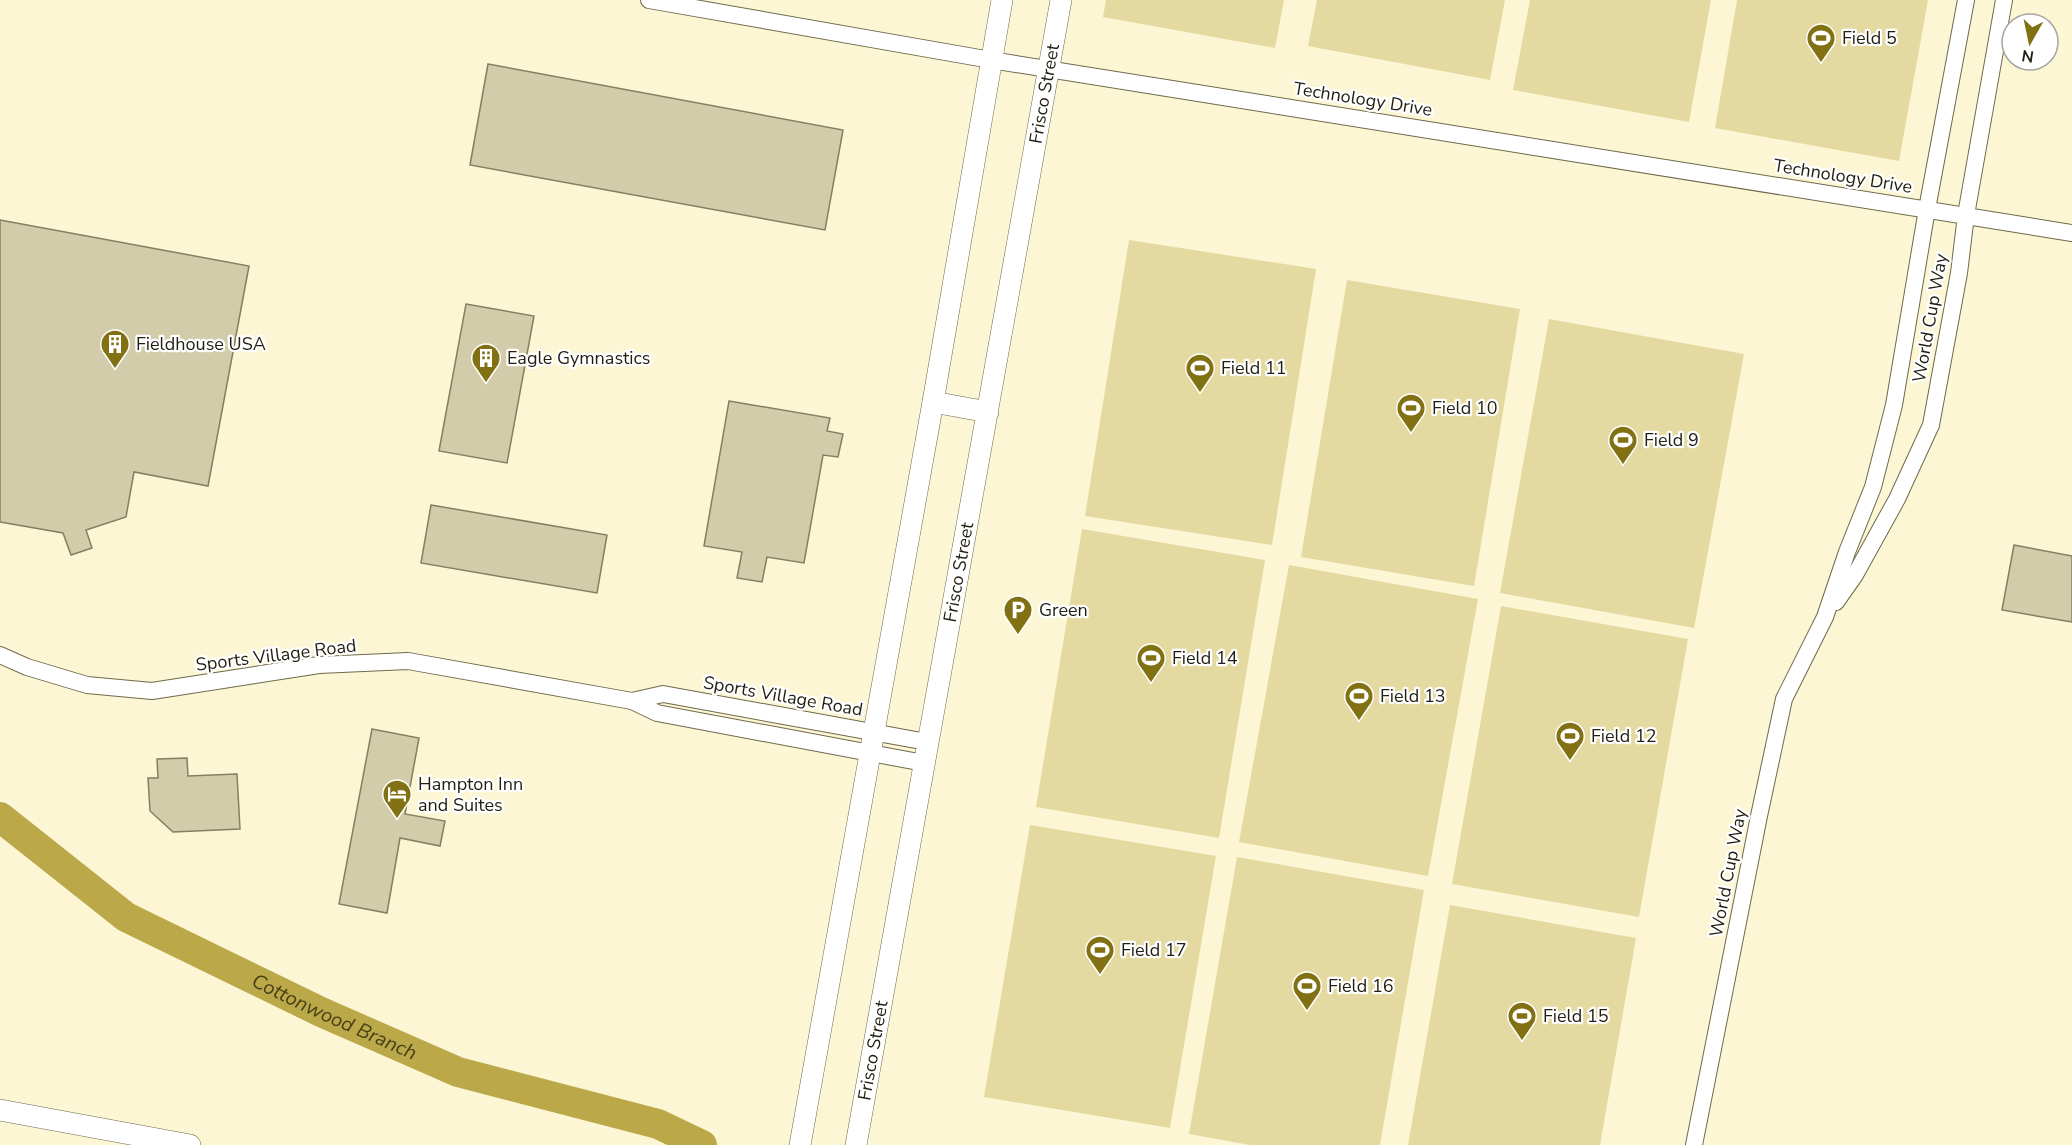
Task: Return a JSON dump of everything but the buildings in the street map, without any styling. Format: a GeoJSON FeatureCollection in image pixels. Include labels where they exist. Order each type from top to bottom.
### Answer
{"type":"FeatureCollection","features":[{"type":"Feature","properties":{"kind":"street","name":"Technology Drive"},"geometry":{"type":"LineString","coordinates":[[649,0],[991,60],[2072,233]]}},
{"type":"Feature","properties":{"kind":"street"},"geometry":{"type":"LineString","coordinates":[[800,1145],[933,402],[1002,0]]}},
{"type":"Feature","properties":{"kind":"street","name":"Frisco Street"},"geometry":{"type":"LineString","coordinates":[[856,1145],[1061,0]]}},
{"type":"Feature","properties":{"kind":"street","name":"World Cup Way"},"geometry":{"type":"LineString","coordinates":[[1825,618],[1847,552],[1874,487],[1892,416],[1966,0]]}},
{"type":"Feature","properties":{"kind":"street","name":"World Cup Way"},"geometry":{"type":"LineString","coordinates":[[1694,1145],[1758,816],[1784,699],[1825,618],[1855,575],[1897,499],[1931,425],[1959,273],[1966,215],[2004,0]]}},
{"type":"Feature","properties":{"kind":"street"},"geometry":{"type":"LineString","coordinates":[[933,402],[987,412]]}},
{"type":"Feature","properties":{"kind":"street","name":"Sports Village Road"},"geometry":{"type":"LineString","coordinates":[[0,655],[27,667],[87,685],[152,691],[319,665],[408,661],[632,701],[657,713],[924,763]]}},
{"type":"Feature","properties":{"kind":"street","name":"Sports Village Road"},"geometry":{"type":"LineString","coordinates":[[632,701],[663,694],[927,742]]}},
{"type":"Feature","properties":{"kind":"street"},"geometry":{"type":"LineString","coordinates":[[0,1110],[166,1143],[190,1145]]}},
{"type":"Feature","properties":{"kind":"shaded area"},"geometry":{"type":"Polygon","coordinates":[[[1106,0],[1284,0],[1275,48],[1103,17],[1106,0]]]}},
{"type":"Feature","properties":{"kind":"shaded area"},"geometry":{"type":"Polygon","coordinates":[[[1317,0],[1505,0],[1490,80],[1308,46],[1317,0]]]}},
{"type":"Feature","properties":{"kind":"shaded area"},"geometry":{"type":"Polygon","coordinates":[[[1530,0],[1711,0],[1689,122],[1513,90],[1530,0]]]}},
{"type":"Feature","properties":{"kind":"shaded area","name":"Field 5"},"geometry":{"type":"Polygon","coordinates":[[[1737,0],[1928,0],[1899,161],[1715,128],[1737,0]]]}},
{"type":"Feature","properties":{"kind":"shaded area","name":"Field 11"},"geometry":{"type":"Polygon","coordinates":[[[1129,240],[1316,269],[1272,545],[1085,516],[1129,240]]]}},
{"type":"Feature","properties":{"kind":"shaded area","name":"Field 10"},"geometry":{"type":"Polygon","coordinates":[[[1347,280],[1520,309],[1474,586],[1301,557],[1347,280]]]}},
{"type":"Feature","properties":{"kind":"shaded area","name":"Field 9"},"geometry":{"type":"Polygon","coordinates":[[[1549,319],[1744,354],[1694,628],[1500,593],[1549,319]]]}},
{"type":"Feature","properties":{"kind":"shaded area","name":"Field 14"},"geometry":{"type":"Polygon","coordinates":[[[1082,529],[1265,560],[1219,838],[1036,807],[1082,529]]]}},
{"type":"Feature","properties":{"kind":"shaded area","name":"Field 13"},"geometry":{"type":"Polygon","coordinates":[[[1289,565],[1478,599],[1428,876],[1239,842],[1289,565]]]}},
{"type":"Feature","properties":{"kind":"shaded area","name":"Field 12"},"geometry":{"type":"Polygon","coordinates":[[[1501,606],[1688,639],[1639,917],[1452,884],[1501,606]]]}},
{"type":"Feature","properties":{"kind":"shaded area","name":"Field 17"},"geometry":{"type":"Polygon","coordinates":[[[1030,825],[1216,856],[1170,1128],[984,1097],[1030,825]]]}},
{"type":"Feature","properties":{"kind":"shaded area","name":"Field 16"},"geometry":{"type":"Polygon","coordinates":[[[1237,857],[1424,890],[1380,1145],[1250,1145],[1189,1134],[1237,857]]]}},
{"type":"Feature","properties":{"kind":"shaded area","name":"Field 15"},"geometry":{"type":"Polygon","coordinates":[[[1450,905],[1636,938],[1600,1145],[1408,1145],[1450,905]]]}},
{"type":"Feature","properties":{"kind":"waterway","name":"Cottonwood Branch"},"geometry":{"type":"LineString","coordinates":[[0,817],[126,917],[321,1012],[458,1072],[658,1124],[702,1145]]}},
{"type":"Feature","properties":{"kind":"place","name":"Field 5"},"geometry":{"type":"Point","coordinates":[1821,64]}},
{"type":"Feature","properties":{"kind":"place","name":"Fieldhouse USA"},"geometry":{"type":"Point","coordinates":[115,370]}},
{"type":"Feature","properties":{"kind":"place","name":"Eagle Gymnastics"},"geometry":{"type":"Point","coordinates":[486,384]}},
{"type":"Feature","properties":{"kind":"place","name":"Field 11"},"geometry":{"type":"Point","coordinates":[1200,394]}},
{"type":"Feature","properties":{"kind":"place","name":"Field 10"},"geometry":{"type":"Point","coordinates":[1411,434]}},
{"type":"Feature","properties":{"kind":"place","name":"Field 9"},"geometry":{"type":"Point","coordinates":[1623,466]}},
{"type":"Feature","properties":{"kind":"place","name":"Green"},"geometry":{"type":"Point","coordinates":[1018,636]}},
{"type":"Feature","properties":{"kind":"place","name":"Field 14"},"geometry":{"type":"Point","coordinates":[1151,684]}},
{"type":"Feature","properties":{"kind":"place","name":"Field 13"},"geometry":{"type":"Point","coordinates":[1359,722]}},
{"type":"Feature","properties":{"kind":"place","name":"Field 12"},"geometry":{"type":"Point","coordinates":[1570,762]}},
{"type":"Feature","properties":{"kind":"place","name":"Hampton Inn and Suites"},"geometry":{"type":"Point","coordinates":[397,820]}},
{"type":"Feature","properties":{"kind":"place","name":"Field 17"},"geometry":{"type":"Point","coordinates":[1100,976]}},
{"type":"Feature","properties":{"kind":"place","name":"Field 16"},"geometry":{"type":"Point","coordinates":[1307,1012]}},
{"type":"Feature","properties":{"kind":"place","name":"Field 15"},"geometry":{"type":"Point","coordinates":[1522,1042]}}]}
